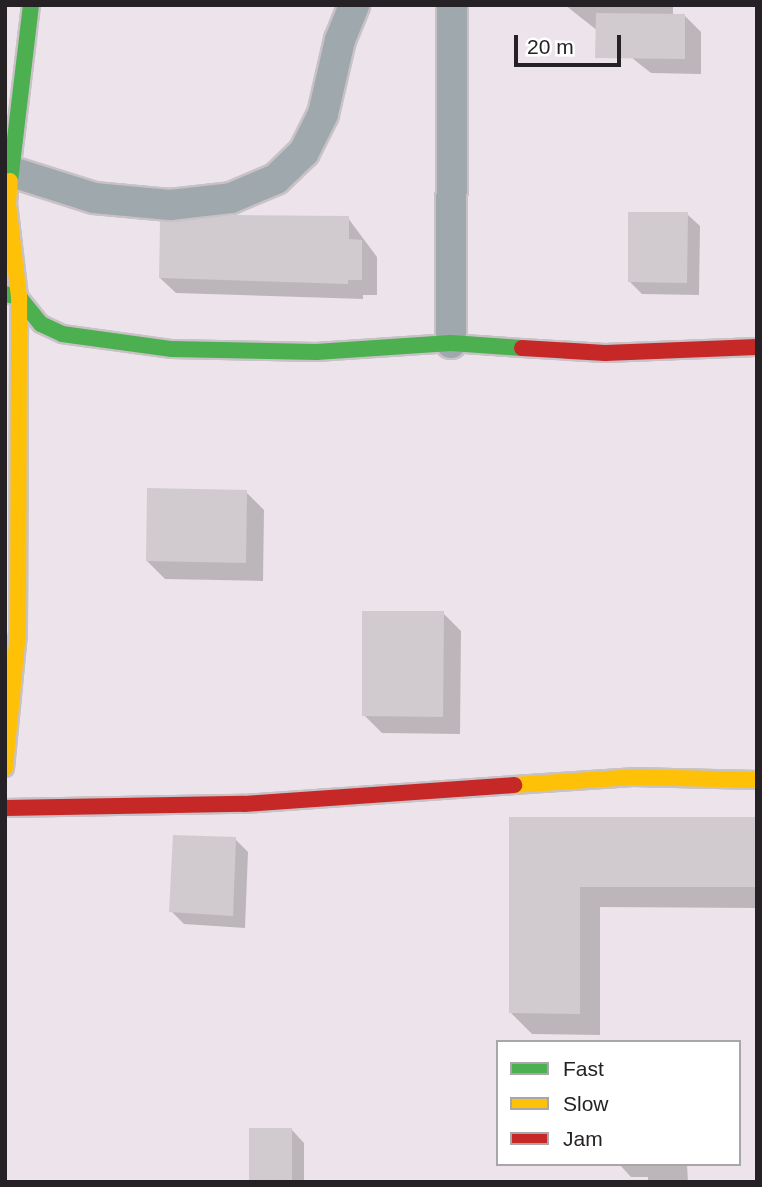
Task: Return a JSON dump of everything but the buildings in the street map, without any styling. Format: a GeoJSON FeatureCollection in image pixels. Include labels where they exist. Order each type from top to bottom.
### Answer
{"type":"FeatureCollection","features":[{"type":"Feature","properties":{"kind":"street"},"geometry":{"type":"LineString","coordinates":[[5,768],[18,632],[12,295],[6,202],[31,5]]}},
{"type":"Feature","properties":{"kind":"street"},"geometry":{"type":"LineString","coordinates":[[9,171],[94,198],[170,205],[232,198],[276,179],[304,152],[323,114],[354,5]]}},
{"type":"Feature","properties":{"kind":"street"},"geometry":{"type":"LineString","coordinates":[[451,344],[452,5]]}},
{"type":"Feature","properties":{"kind":"street"},"geometry":{"type":"LineString","coordinates":[[12,295],[41,324],[62,334],[172,349],[316,352],[451,344],[605,353],[757,347]]}},
{"type":"Feature","properties":{"kind":"street"},"geometry":{"type":"LineString","coordinates":[[5,808],[244,804],[633,777],[757,780]]}},
{"type":"Feature","properties":{"kind":"traffic: fast"},"geometry":{"type":"LineString","coordinates":[[10,181],[31,5]]}},
{"type":"Feature","properties":{"kind":"traffic: fast"},"geometry":{"type":"LineString","coordinates":[[5,294],[19,297],[41,324],[62,334],[172,349],[316,352],[451,343],[522,348]]}},
{"type":"Feature","properties":{"kind":"traffic: slow"},"geometry":{"type":"LineString","coordinates":[[5,768],[18,633],[19,297],[8,203],[10,181]]}},
{"type":"Feature","properties":{"kind":"traffic: slow"},"geometry":{"type":"LineString","coordinates":[[514,785],[633,777],[757,780]]}},
{"type":"Feature","properties":{"kind":"traffic: jam"},"geometry":{"type":"LineString","coordinates":[[522,348],[605,353],[757,347]]}},
{"type":"Feature","properties":{"kind":"traffic: jam"},"geometry":{"type":"LineString","coordinates":[[5,808],[244,804],[514,785]]}}]}
